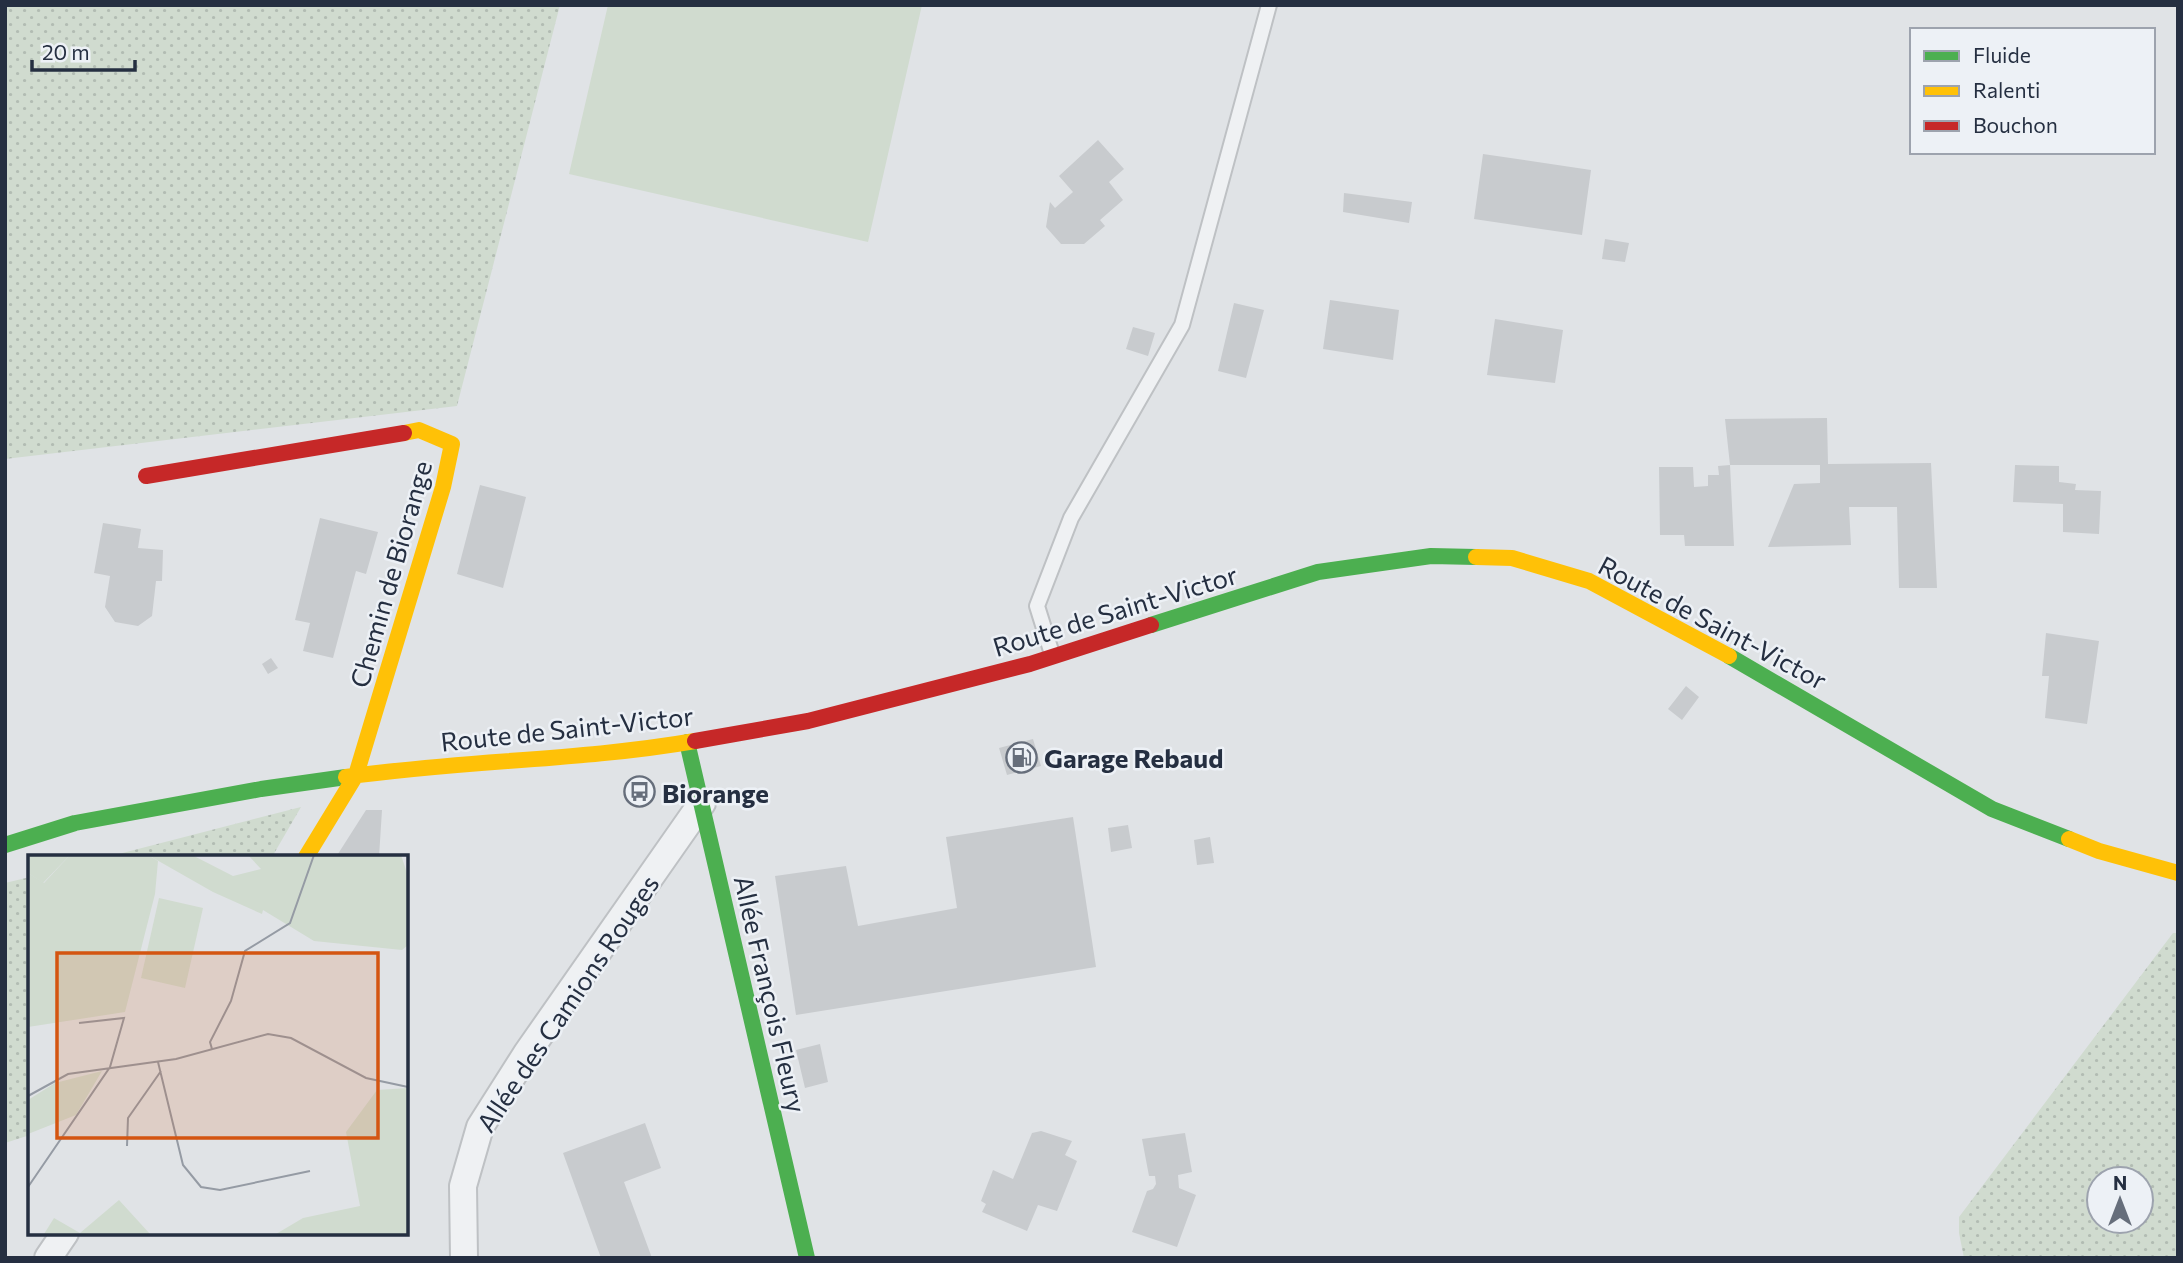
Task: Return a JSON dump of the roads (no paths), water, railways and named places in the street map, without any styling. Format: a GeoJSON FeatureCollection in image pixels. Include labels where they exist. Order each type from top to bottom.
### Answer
{"type":"FeatureCollection","features":[{"type":"Feature","properties":{"kind":"main road","name":"Chemin de Biorange"},"geometry":{"type":"LineString","coordinates":[[146,476],[419,430],[452,444],[443,487],[356,775]]}},
{"type":"Feature","properties":{"kind":"main road","name":"Route de Saint-Victor"},"geometry":{"type":"LineString","coordinates":[[5,845],[75,823],[356,775],[401,769],[557,758],[687,742],[808,721],[1053,657],[1318,572],[1431,556],[1512,558],[1589,581],[1763,674],[1992,809],[2099,851],[2178,873]]}},
{"type":"Feature","properties":{"kind":"main road","name":"Allée François Fleury"},"geometry":{"type":"LineString","coordinates":[[687,742],[807,1258]]}},
{"type":"Feature","properties":{"kind":"main road"},"geometry":{"type":"LineString","coordinates":[[307,855],[356,775]]}},
{"type":"Feature","properties":{"kind":"street","name":"Allée des Camions Rouges"},"geometry":{"type":"LineString","coordinates":[[464,1258],[463,1186],[480,1127],[527,1053],[702,803]]}},
{"type":"Feature","properties":{"kind":"street"},"geometry":{"type":"LineString","coordinates":[[48,1258],[64,1235]]}},
{"type":"Feature","properties":{"kind":"lane"},"geometry":{"type":"LineString","coordinates":[[1053,657],[1037,606],[1071,518],[1182,325],[1269,5]]}},
{"type":"Feature","properties":{"kind":"place","name":"Garage Rebaud"},"geometry":{"type":"Point","coordinates":[1021,757]}},
{"type":"Feature","properties":{"kind":"place","name":"Biorange"},"geometry":{"type":"Point","coordinates":[639,792]}}]}
